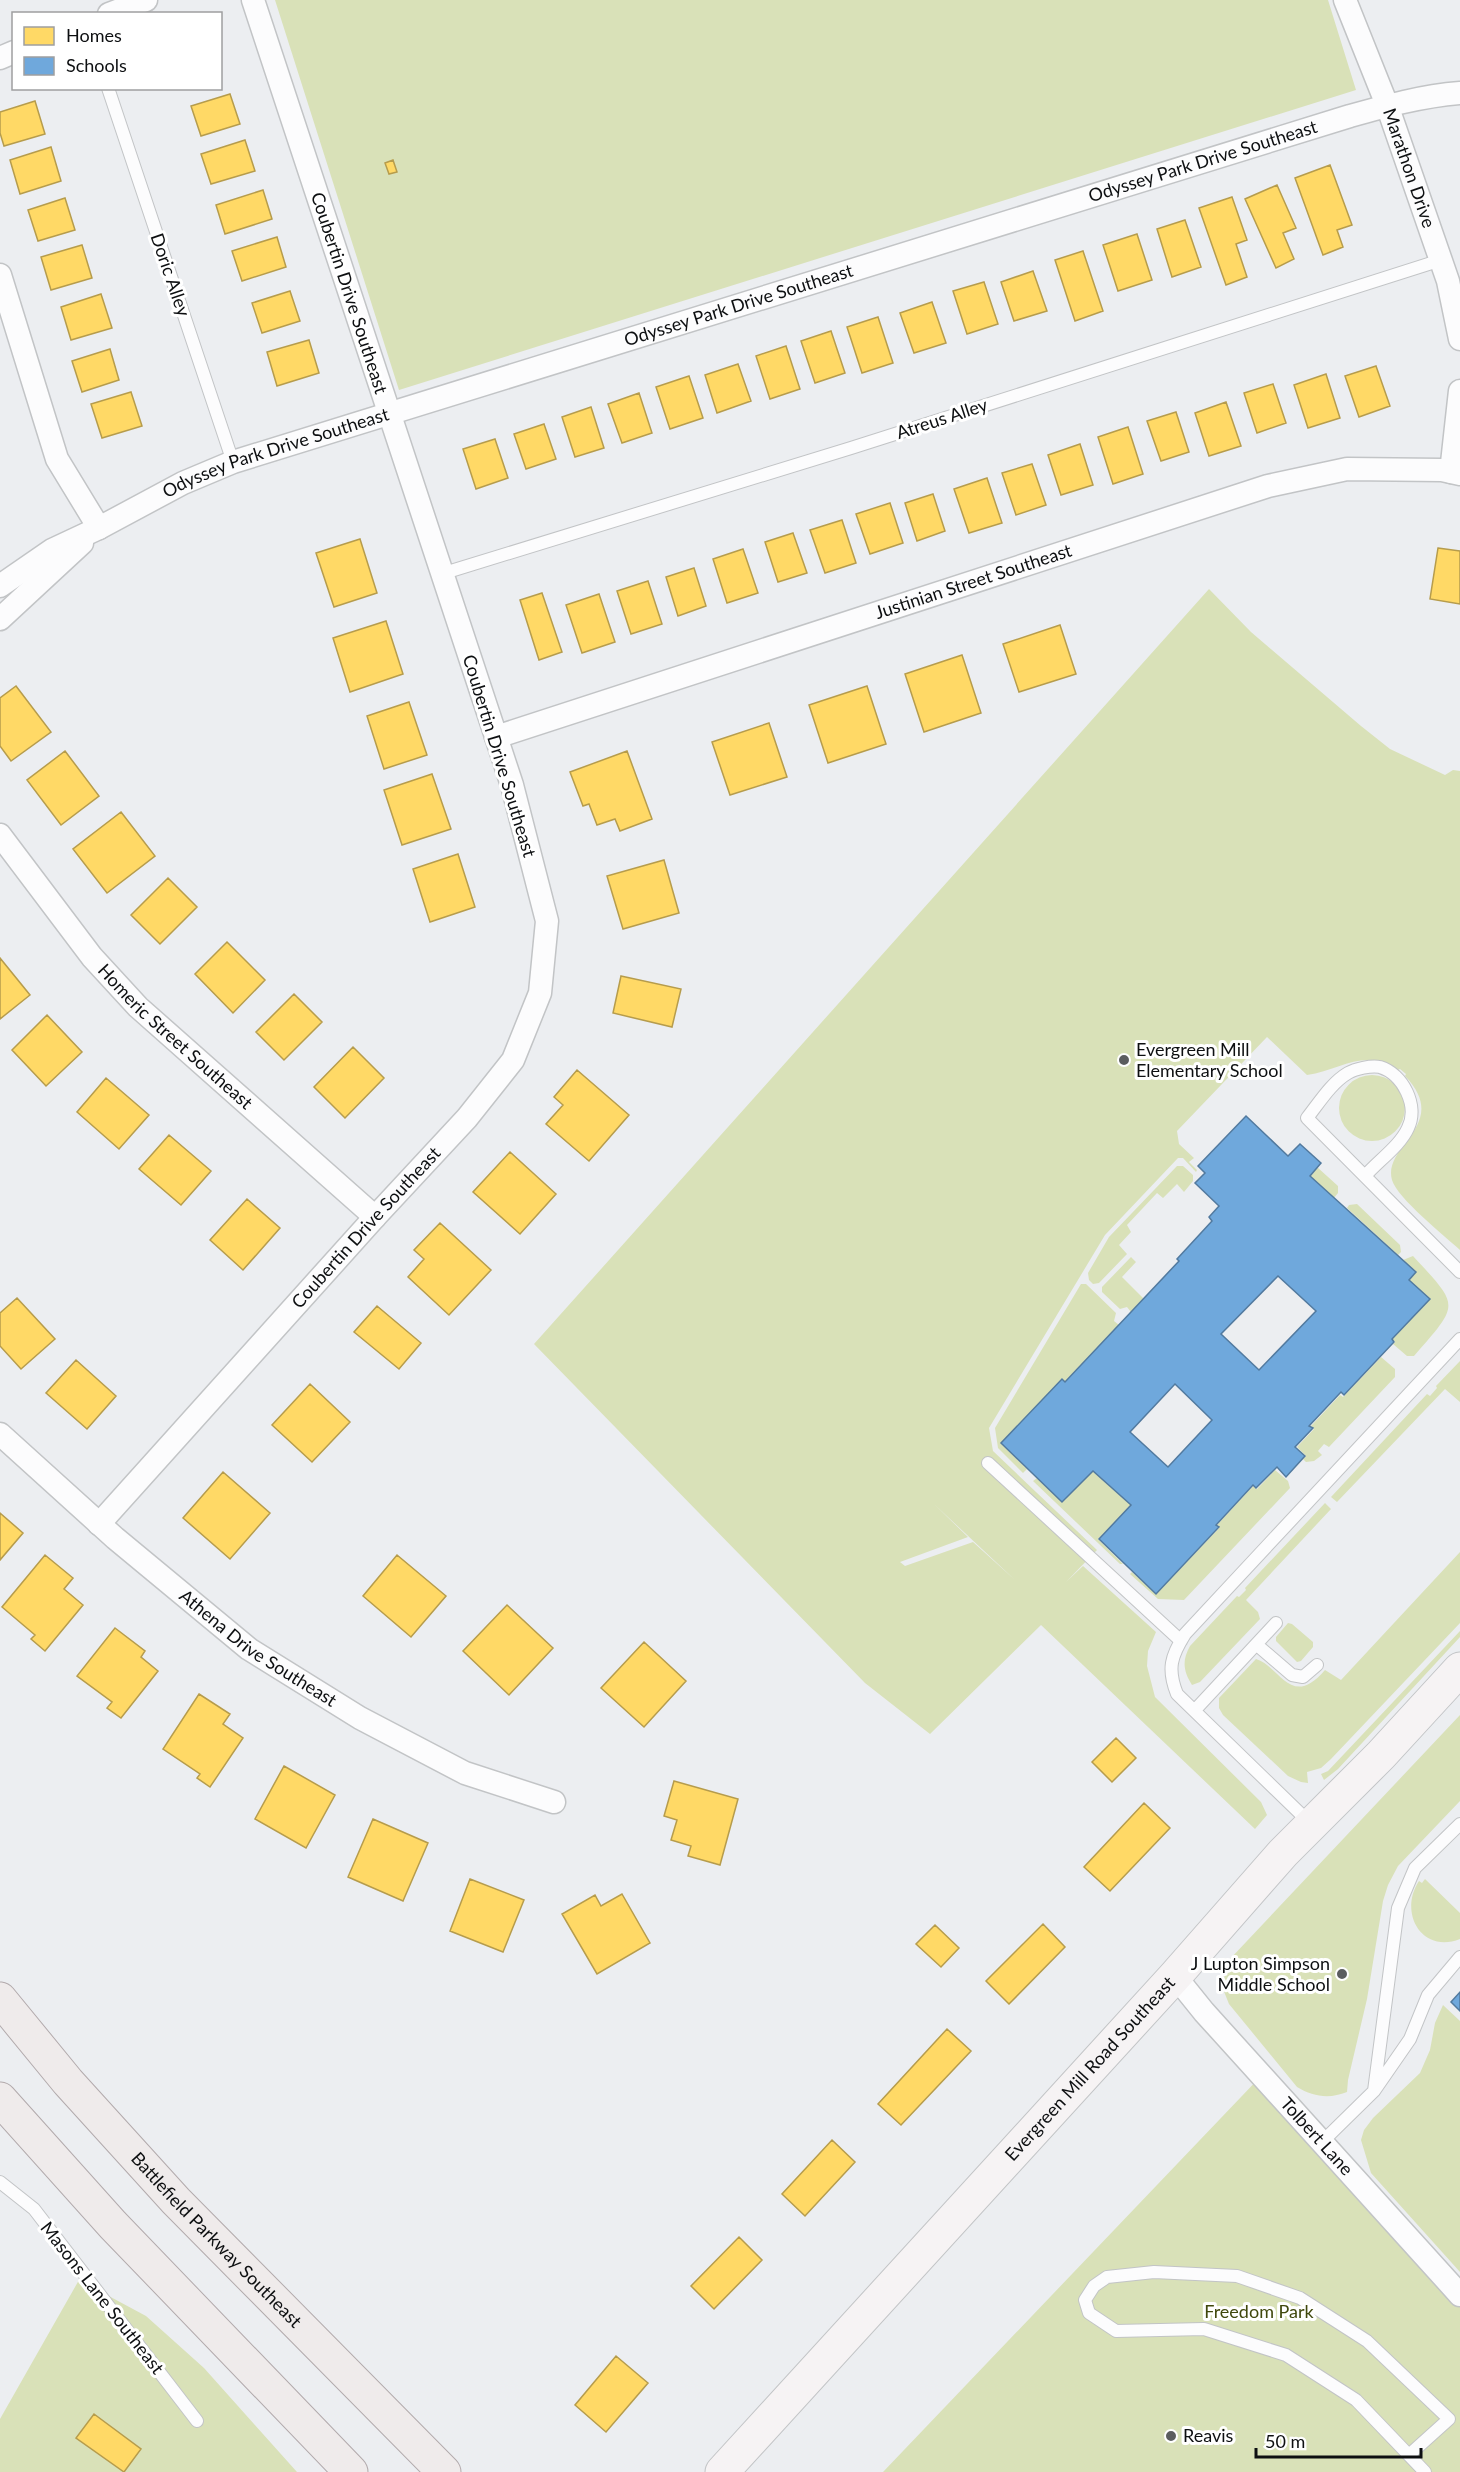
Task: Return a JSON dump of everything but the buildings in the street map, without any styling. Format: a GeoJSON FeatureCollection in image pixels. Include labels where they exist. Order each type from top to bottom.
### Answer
{"type":"FeatureCollection","features":[{"type":"Feature","properties":{"kind":"main road","name":"Evergreen Mill Road Southeast"},"geometry":{"type":"LineString","coordinates":[[722,2472],[1175,1976],[1283,1853],[1381,1755],[1460,1669]]}},
{"type":"Feature","properties":{"kind":"main road","name":"Battlefield Parkway Southeast"},"geometry":{"type":"LineString","coordinates":[[0,2000],[68,2082],[176,2201],[444,2472]]}},
{"type":"Feature","properties":{"kind":"main road"},"geometry":{"type":"LineString","coordinates":[[0,2099],[113,2225],[351,2472]]}},
{"type":"Feature","properties":{"kind":"street"},"geometry":{"type":"LineString","coordinates":[[114,12],[146,0]]}},
{"type":"Feature","properties":{"kind":"street","name":"Coubertin Drive Southeast"},"geometry":{"type":"LineString","coordinates":[[99,1524],[467,1118],[513,1060],[540,993],[547,921],[512,785],[253,0]]}},
{"type":"Feature","properties":{"kind":"street","name":"Marathon Drive"},"geometry":{"type":"LineString","coordinates":[[1345,0],[1387,105],[1441,260],[1448,281],[1460,339]]}},
{"type":"Feature","properties":{"kind":"street","name":"Odyssey Park Drive Southeast"},"geometry":{"type":"LineString","coordinates":[[0,586],[52,550],[99,528],[183,483],[233,462],[1387,105],[1440,94],[1460,93]]}},
{"type":"Feature","properties":{"kind":"street"},"geometry":{"type":"LineString","coordinates":[[0,275],[57,459],[99,528]]}},
{"type":"Feature","properties":{"kind":"street"},"geometry":{"type":"LineString","coordinates":[[1456,473],[1460,391]]}},
{"type":"Feature","properties":{"kind":"street","name":"Justinian Street Southeast"},"geometry":{"type":"LineString","coordinates":[[496,737],[1268,486],[1347,469],[1456,473]]}},
{"type":"Feature","properties":{"kind":"street","name":"Odyssey Park Drive Southeast"},"geometry":{"type":"LineString","coordinates":[[0,619],[99,528]]}},
{"type":"Feature","properties":{"kind":"street","name":"Homeric Street Southeast"},"geometry":{"type":"LineString","coordinates":[[0,835],[92,957],[138,1007],[375,1217]]}},
{"type":"Feature","properties":{"kind":"street","name":"Athena Drive Southeast"},"geometry":{"type":"LineString","coordinates":[[0,1434],[99,1524],[249,1649],[360,1719],[465,1773],[554,1802]]}},
{"type":"Feature","properties":{"kind":"street","name":"Tolbert Lane"},"geometry":{"type":"LineString","coordinates":[[1175,1976],[1204,2012],[1460,2295]]}},
{"type":"Feature","properties":{"kind":"lane","name":"Doric Alley"},"geometry":{"type":"LineString","coordinates":[[109,90],[233,462]]}},
{"type":"Feature","properties":{"kind":"lane","name":"Atreus Alley"},"geometry":{"type":"LineString","coordinates":[[441,574],[850,448],[1441,260]]}},
{"type":"Feature","properties":{"kind":"lane"},"geometry":{"type":"LineString","coordinates":[[1365,1176],[1408,1128],[1412,1115],[1405,1088],[1379,1067],[1364,1068],[1348,1073],[1332,1086],[1307,1118],[1460,1272]]}},
{"type":"Feature","properties":{"kind":"lane"},"geometry":{"type":"LineString","coordinates":[[1312,1824],[1177,1694],[1171,1678],[1173,1654],[1180,1641],[1460,1339]]}},
{"type":"Feature","properties":{"kind":"lane"},"geometry":{"type":"LineString","coordinates":[[988,1463],[1180,1641]]}},
{"type":"Feature","properties":{"kind":"lane"},"geometry":{"type":"LineString","coordinates":[[1195,1710],[1276,1623]]}},
{"type":"Feature","properties":{"kind":"lane"},"geometry":{"type":"LineString","coordinates":[[1257,1645],[1292,1675],[1303,1677],[1317,1665]]}},
{"type":"Feature","properties":{"kind":"lane"},"geometry":{"type":"LineString","coordinates":[[1374,2091],[1398,1908],[1415,1868],[1460,1824]]}},
{"type":"Feature","properties":{"kind":"lane"},"geometry":{"type":"LineString","coordinates":[[1322,2142],[1374,2091],[1410,2039],[1428,1995],[1460,1957]]}},
{"type":"Feature","properties":{"kind":"lane","name":"Masons Lane Southeast"},"geometry":{"type":"LineString","coordinates":[[0,2182],[34,2209],[197,2421]]}},
{"type":"Feature","properties":{"kind":"lane"},"geometry":{"type":"LineString","coordinates":[[1409,2455],[1449,2419],[1367,2341],[1300,2298],[1237,2276],[1154,2272],[1107,2277],[1094,2286],[1085,2300],[1089,2313],[1116,2331],[1204,2329],[1286,2355],[1356,2400],[1425,2472]]}},
{"type":"Feature","properties":{"kind":"green space"},"geometry":{"type":"Polygon","coordinates":[[[275,0],[1328,0],[1356,90],[399,390],[275,0]]]}},
{"type":"Feature","properties":{"kind":"green space","name":"Evergreen Mill Elementary School"},"geometry":{"type":"Polygon","coordinates":[[[1209,589],[1251,632],[1390,749],[1445,775],[1453,770],[1460,771],[1460,1250],[1403,1197],[1392,1180],[1392,1167],[1396,1156],[1419,1121],[1421,1108],[1418,1093],[1405,1076],[1406,1074],[1386,1063],[1364,1060],[1307,1075],[1267,1037],[1177,1131],[1179,1144],[1194,1158],[1189,1162],[1197,1170],[1196,1172],[1183,1158],[1178,1158],[1105,1235],[989,1428],[993,1451],[1097,1550],[1066,1582],[1083,1566],[1156,1632],[1148,1651],[1147,1666],[1155,1697],[1261,1802],[1267,1815],[1255,1829],[1041,1625],[930,1734],[865,1683],[534,1344],[1209,589]],[[934,1504],[968,1537],[900,1562],[905,1566],[973,1542],[1015,1580],[934,1504]]]}},
{"type":"Feature","properties":{"kind":"green space"},"geometry":{"type":"Polygon","coordinates":[[[1372,1075],[1385,1078],[1395,1085],[1402,1095],[1405,1108],[1402,1121],[1395,1131],[1385,1138],[1372,1141],[1359,1138],[1349,1131],[1342,1121],[1339,1108],[1342,1095],[1349,1085],[1359,1078],[1372,1075]]]}},
{"type":"Feature","properties":{"kind":"green space"},"geometry":{"type":"Polygon","coordinates":[[[1177,1166],[1183,1166],[1193,1175],[1193,1181],[1184,1192],[1177,1184],[1163,1198],[1157,1193],[1127,1225],[1131,1232],[1119,1245],[1127,1254],[1099,1283],[1093,1284],[1089,1280],[1088,1273],[1109,1237],[1177,1166]]]}},
{"type":"Feature","properties":{"kind":"green space"},"geometry":{"type":"Polygon","coordinates":[[[1317,1167],[1338,1186],[1338,1193],[1333,1199],[1310,1176],[1317,1167]]]}},
{"type":"Feature","properties":{"kind":"green space"},"geometry":{"type":"Polygon","coordinates":[[[1357,1204],[1400,1245],[1401,1252],[1398,1255],[1347,1208],[1349,1205],[1357,1204]]]}},
{"type":"Feature","properties":{"kind":"green space"},"geometry":{"type":"Polygon","coordinates":[[[1413,1256],[1439,1286],[1446,1296],[1448,1305],[1446,1315],[1429,1339],[1414,1356],[1407,1356],[1393,1344],[1395,1342],[1392,1339],[1430,1299],[1409,1280],[1416,1272],[1403,1260],[1413,1256]]]}},
{"type":"Feature","properties":{"kind":"green space"},"geometry":{"type":"Polygon","coordinates":[[[1131,1257],[1136,1262],[1122,1277],[1144,1299],[1131,1312],[1127,1307],[1120,1309],[1102,1292],[1102,1287],[1131,1257]]]}},
{"type":"Feature","properties":{"kind":"green space"},"geometry":{"type":"Polygon","coordinates":[[[1081,1284],[1086,1284],[1116,1313],[1114,1321],[1119,1325],[1065,1382],[1062,1379],[1002,1444],[1027,1469],[1023,1473],[998,1448],[995,1428],[1081,1284]]]}},
{"type":"Feature","properties":{"kind":"green space"},"geometry":{"type":"Polygon","coordinates":[[[1381,1357],[1395,1369],[1395,1377],[1329,1447],[1324,1444],[1318,1451],[1322,1455],[1314,1461],[1306,1462],[1303,1459],[1306,1456],[1297,1447],[1314,1429],[1311,1426],[1340,1395],[1343,1397],[1381,1357]]]}},
{"type":"Feature","properties":{"kind":"green space"},"geometry":{"type":"Polygon","coordinates":[[[1460,1361],[1460,1402],[1445,1389],[1337,1502],[1331,1497],[1427,1394],[1430,1396],[1437,1388],[1436,1386],[1460,1361]]]}},
{"type":"Feature","properties":{"kind":"green space"},"geometry":{"type":"Polygon","coordinates":[[[1275,1470],[1288,1481],[1290,1488],[1184,1600],[1158,1599],[1130,1574],[1132,1572],[1156,1594],[1219,1528],[1217,1525],[1253,1486],[1257,1489],[1275,1470]]]}},
{"type":"Feature","properties":{"kind":"green space"},"geometry":{"type":"Polygon","coordinates":[[[1093,1471],[1131,1505],[1098,1539],[1123,1564],[1120,1564],[1033,1481],[1037,1478],[1062,1502],[1093,1471]]]}},
{"type":"Feature","properties":{"kind":"green space"},"geometry":{"type":"Polygon","coordinates":[[[1325,1503],[1331,1509],[1246,1600],[1258,1612],[1260,1619],[1200,1682],[1192,1685],[1185,1666],[1190,1646],[1237,1596],[1239,1597],[1246,1590],[1245,1588],[1325,1503]]]}},
{"type":"Feature","properties":{"kind":"green space"},"geometry":{"type":"Polygon","coordinates":[[[1460,1552],[1460,1623],[1331,1759],[1321,1768],[1307,1772],[1308,1783],[1288,1776],[1223,1715],[1219,1708],[1219,1698],[1256,1659],[1295,1686],[1303,1686],[1313,1681],[1325,1670],[1341,1680],[1460,1552]]]}},
{"type":"Feature","properties":{"kind":"green space"},"geometry":{"type":"Polygon","coordinates":[[[1288,1623],[1313,1642],[1313,1647],[1301,1661],[1297,1662],[1276,1641],[1276,1637],[1288,1623]]]}},
{"type":"Feature","properties":{"kind":"green space"},"geometry":{"type":"Polygon","coordinates":[[[1460,1631],[1460,1637],[1338,1769],[1324,1780],[1321,1774],[1328,1771],[1460,1631]]]}},
{"type":"Feature","properties":{"kind":"green space"},"geometry":{"type":"Polygon","coordinates":[[[1460,1715],[1460,1801],[1398,1866],[1388,1885],[1347,2092],[1328,2096],[1309,2093],[1297,2087],[1229,2004],[1223,1989],[1225,1972],[1230,1959],[1460,1715]]]}},
{"type":"Feature","properties":{"kind":"green space"},"geometry":{"type":"Polygon","coordinates":[[[1425,1879],[1460,1913],[1460,1939],[1446,1942],[1435,1941],[1425,1936],[1417,1928],[1411,1906],[1413,1893],[1419,1881],[1422,1883],[1425,1879]]]}},
{"type":"Feature","properties":{"kind":"green space"},"geometry":{"type":"Polygon","coordinates":[[[1443,2005],[1460,2021],[1460,2272],[1371,2173],[1361,2140],[1364,2130],[1373,2118],[1420,2073],[1430,2050],[1435,2023],[1443,2005]]]}},
{"type":"Feature","properties":{"kind":"green space","name":"Freedom Park"},"geometry":{"type":"Polygon","coordinates":[[[1262,2075],[1460,2295],[1460,2472],[883,2472],[1262,2075]]]}},
{"type":"Feature","properties":{"kind":"green space"},"geometry":{"type":"Polygon","coordinates":[[[79,2280],[146,2316],[204,2368],[297,2472],[0,2472],[0,2419],[79,2280]]]}},
{"type":"Feature","properties":{"kind":"place","name":"Evergreen Mill Elementary School"},"geometry":{"type":"Point","coordinates":[1124,1060]}},
{"type":"Feature","properties":{"kind":"place","name":"J Lupton Simpson Middle School"},"geometry":{"type":"Point","coordinates":[1342,1974]}},
{"type":"Feature","properties":{"kind":"place","name":"Reavis"},"geometry":{"type":"Point","coordinates":[1171,2436]}}]}
